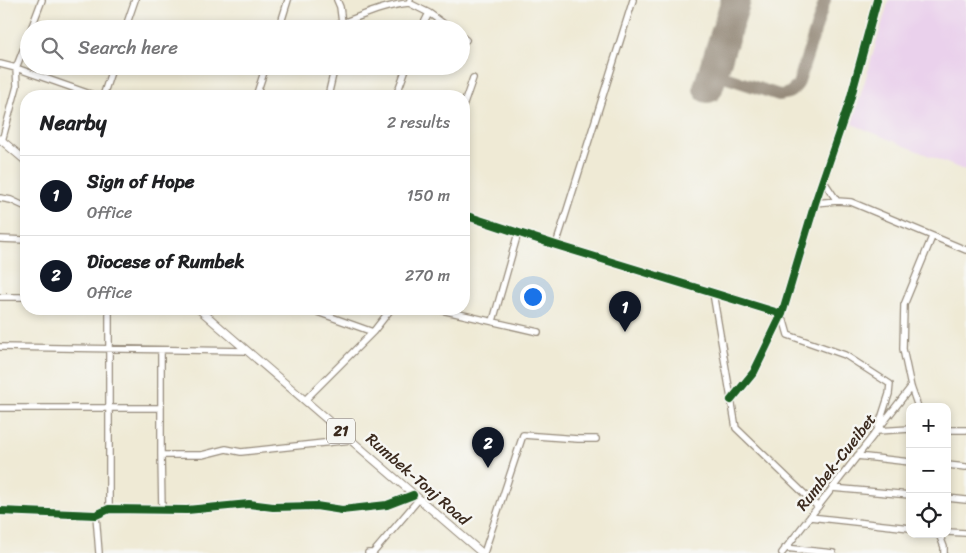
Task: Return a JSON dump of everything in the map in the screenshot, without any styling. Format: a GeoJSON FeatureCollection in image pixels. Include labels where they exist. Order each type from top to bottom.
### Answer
{"type":"FeatureCollection","features":[{"type":"Feature","properties":{"kind":"main road"},"geometry":{"type":"LineString","coordinates":[[1,140],[20,156]]}},
{"type":"Feature","properties":{"kind":"main road","name":"Rumbek-Tonj Road"},"geometry":{"type":"LineString","coordinates":[[206,315],[483,553]]}},
{"type":"Feature","properties":{"kind":"street"},"geometry":{"type":"LineString","coordinates":[[34,20],[42,0]]}},
{"type":"Feature","properties":{"kind":"street"},"geometry":{"type":"LineString","coordinates":[[128,20],[135,0]]}},
{"type":"Feature","properties":{"kind":"street"},"geometry":{"type":"LineString","coordinates":[[281,20],[288,0]]}},
{"type":"Feature","properties":{"kind":"street"},"geometry":{"type":"LineString","coordinates":[[337,0],[341,20]]}},
{"type":"Feature","properties":{"kind":"street"},"geometry":{"type":"LineString","coordinates":[[556,245],[633,0]]}},
{"type":"Feature","properties":{"kind":"street"},"geometry":{"type":"LineString","coordinates":[[731,400],[754,372],[782,314],[815,203],[850,100],[877,0]]}},
{"type":"Feature","properties":{"kind":"street"},"geometry":{"type":"LineString","coordinates":[[354,20],[367,13],[410,2],[439,20]]}},
{"type":"Feature","properties":{"kind":"street"},"geometry":{"type":"LineString","coordinates":[[426,20],[429,13]]}},
{"type":"Feature","properties":{"kind":"street"},"geometry":{"type":"LineString","coordinates":[[1,140],[17,86],[16,68],[20,58]]}},
{"type":"Feature","properties":{"kind":"street"},"geometry":{"type":"LineString","coordinates":[[0,64],[20,69]]}},
{"type":"Feature","properties":{"kind":"street"},"geometry":{"type":"LineString","coordinates":[[36,75],[79,90]]}},
{"type":"Feature","properties":{"kind":"street"},"geometry":{"type":"LineString","coordinates":[[105,90],[110,75]]}},
{"type":"Feature","properties":{"kind":"street"},"geometry":{"type":"LineString","coordinates":[[258,90],[263,75]]}},
{"type":"Feature","properties":{"kind":"street"},"geometry":{"type":"LineString","coordinates":[[329,90],[333,75]]}},
{"type":"Feature","properties":{"kind":"street"},"geometry":{"type":"LineString","coordinates":[[398,90],[404,75]]}},
{"type":"Feature","properties":{"kind":"street"},"geometry":{"type":"LineString","coordinates":[[469,90],[473,78]]}},
{"type":"Feature","properties":{"kind":"street"},"geometry":{"type":"LineString","coordinates":[[823,180],[836,201]]}},
{"type":"Feature","properties":{"kind":"street"},"geometry":{"type":"LineString","coordinates":[[0,198],[11,200],[20,205]]}},
{"type":"Feature","properties":{"kind":"street"},"geometry":{"type":"LineString","coordinates":[[815,203],[851,202],[966,250]]}},
{"type":"Feature","properties":{"kind":"street"},"geometry":{"type":"LineString","coordinates":[[470,218],[782,314]]}},
{"type":"Feature","properties":{"kind":"street"},"geometry":{"type":"LineString","coordinates":[[493,321],[518,233]]}},
{"type":"Feature","properties":{"kind":"street"},"geometry":{"type":"LineString","coordinates":[[917,403],[911,387],[904,349],[904,305],[932,237]]}},
{"type":"Feature","properties":{"kind":"street"},"geometry":{"type":"LineString","coordinates":[[0,239],[20,240]]}},
{"type":"Feature","properties":{"kind":"street"},"geometry":{"type":"LineString","coordinates":[[713,293],[736,428],[818,507]]}},
{"type":"Feature","properties":{"kind":"street"},"geometry":{"type":"LineString","coordinates":[[0,297],[20,297]]}},
{"type":"Feature","properties":{"kind":"street"},"geometry":{"type":"LineString","coordinates":[[782,314],[788,335],[845,354],[890,384],[889,394],[877,431],[906,429]]}},
{"type":"Feature","properties":{"kind":"street"},"geometry":{"type":"LineString","coordinates":[[109,315],[109,509]]}},
{"type":"Feature","properties":{"kind":"street"},"geometry":{"type":"LineString","coordinates":[[332,315],[373,332]]}},
{"type":"Feature","properties":{"kind":"street"},"geometry":{"type":"LineString","coordinates":[[305,400],[373,332],[386,315]]}},
{"type":"Feature","properties":{"kind":"street"},"geometry":{"type":"LineString","coordinates":[[465,315],[538,332]]}},
{"type":"Feature","properties":{"kind":"street"},"geometry":{"type":"LineString","coordinates":[[0,347],[247,351]]}},
{"type":"Feature","properties":{"kind":"street"},"geometry":{"type":"LineString","coordinates":[[161,350],[162,510]]}},
{"type":"Feature","properties":{"kind":"street","name":"Rumbek-Cueibet"},"geometry":{"type":"LineString","coordinates":[[783,551],[911,387]]}},
{"type":"Feature","properties":{"kind":"street"},"geometry":{"type":"LineString","coordinates":[[0,408],[161,408]]}},
{"type":"Feature","properties":{"kind":"street"},"geometry":{"type":"LineString","coordinates":[[951,430],[966,430]]}},
{"type":"Feature","properties":{"kind":"street"},"geometry":{"type":"LineString","coordinates":[[483,553],[523,435],[596,439]]}},
{"type":"Feature","properties":{"kind":"street"},"geometry":{"type":"LineString","coordinates":[[161,455],[202,455],[226,450],[241,452],[351,440]]}},
{"type":"Feature","properties":{"kind":"street"},"geometry":{"type":"LineString","coordinates":[[857,456],[906,462]]}},
{"type":"Feature","properties":{"kind":"street"},"geometry":{"type":"LineString","coordinates":[[951,465],[966,467]]}},
{"type":"Feature","properties":{"kind":"street"},"geometry":{"type":"LineString","coordinates":[[832,488],[906,495]]}},
{"type":"Feature","properties":{"kind":"street"},"geometry":{"type":"LineString","coordinates":[[0,511],[96,515],[109,509],[187,510],[249,504],[273,507],[316,506],[342,510],[387,505],[416,497]]}},
{"type":"Feature","properties":{"kind":"street"},"geometry":{"type":"LineString","coordinates":[[368,553],[373,553],[416,497]]}},
{"type":"Feature","properties":{"kind":"street"},"geometry":{"type":"LineString","coordinates":[[951,498],[966,500]]}},
{"type":"Feature","properties":{"kind":"street"},"geometry":{"type":"LineString","coordinates":[[96,515],[99,553]]}},
{"type":"Feature","properties":{"kind":"street"},"geometry":{"type":"LineString","coordinates":[[810,517],[906,528]]}},
{"type":"Feature","properties":{"kind":"street"},"geometry":{"type":"LineString","coordinates":[[951,532],[966,533]]}},
{"type":"Feature","properties":{"kind":"street"},"geometry":{"type":"LineString","coordinates":[[941,538],[944,553]]}},
{"type":"Feature","properties":{"kind":"street"},"geometry":{"type":"LineString","coordinates":[[783,551],[833,553]]}},
{"type":"Feature","properties":{"kind":"shaded area"},"geometry":{"type":"Polygon","coordinates":[[[889,0],[966,0],[966,171],[852,124],[889,0]]]}},
{"type":"Feature","properties":{"kind":"taxiway"},"geometry":{"type":"LineString","coordinates":[[712,73],[779,95],[790,92],[798,84],[825,0]]}},
{"type":"Feature","properties":{"kind":"runway"},"geometry":{"type":"LineString","coordinates":[[708,88],[736,0]]}},
{"type":"Feature","properties":{"kind":"cycle path"},"geometry":{"type":"LineString","coordinates":[[731,400],[754,372],[782,314],[815,203],[850,100],[877,0]]}},
{"type":"Feature","properties":{"kind":"cycle path"},"geometry":{"type":"LineString","coordinates":[[470,217],[782,314]]}},
{"type":"Feature","properties":{"kind":"cycle path"},"geometry":{"type":"LineString","coordinates":[[0,511],[96,515],[109,509],[187,510],[249,504],[273,507],[316,506],[342,510],[387,505],[413,495]]}},
{"type":"Feature","properties":{"kind":"place","name":"Sign of Hope"},"geometry":{"type":"Point","coordinates":[625,332]}},
{"type":"Feature","properties":{"kind":"place","name":"Diocese of Rumbek"},"geometry":{"type":"Point","coordinates":[488,468]}}]}
